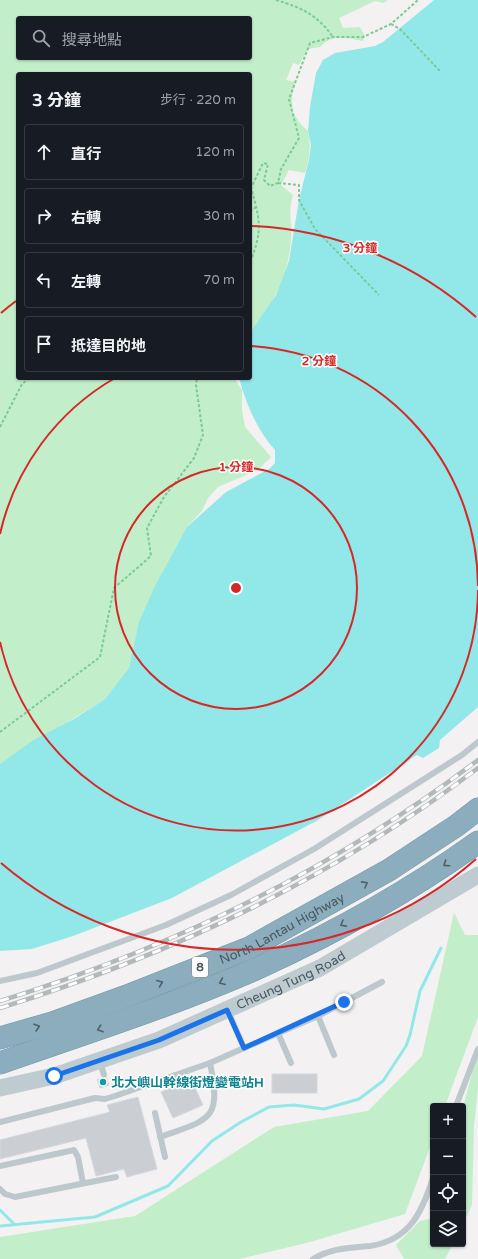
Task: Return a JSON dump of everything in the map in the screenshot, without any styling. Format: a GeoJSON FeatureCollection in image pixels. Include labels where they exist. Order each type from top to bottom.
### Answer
{"type":"FeatureCollection","features":[{"type":"Feature","properties":{"kind":"highway","name":"North Lantau Highway"},"geometry":{"type":"LineString","coordinates":[[0,1038],[52,1023],[132,994],[249,948],[390,870],[456,826],[478,809]]}},
{"type":"Feature","properties":{"kind":"highway","name":"North Lantau Highway"},"geometry":{"type":"LineString","coordinates":[[0,1064],[142,1014],[258,968],[402,892],[478,842]]}},
{"type":"Feature","properties":{"kind":"main road","name":"Cheung Tung Road"},"geometry":{"type":"LineString","coordinates":[[0,1088],[54,1076],[102,1068],[159,1040],[320,968],[478,874]]}},
{"type":"Feature","properties":{"kind":"lane"},"geometry":{"type":"LineString","coordinates":[[2,980],[38,973],[166,925],[231,895],[314,849],[462,755],[478,742]]}},
{"type":"Feature","properties":{"kind":"lane"},"geometry":{"type":"LineString","coordinates":[[0,1122],[95,1098],[110,1098],[210,1063],[318,1016],[382,982]]}},
{"type":"Feature","properties":{"kind":"lane"},"geometry":{"type":"LineString","coordinates":[[227,1010],[244,1048]]}},
{"type":"Feature","properties":{"kind":"lane"},"geometry":{"type":"LineString","coordinates":[[318,1016],[334,1055]]}},
{"type":"Feature","properties":{"kind":"lane"},"geometry":{"type":"LineString","coordinates":[[278,1033],[291,1063]]}},
{"type":"Feature","properties":{"kind":"lane"},"geometry":{"type":"LineString","coordinates":[[457,1103],[478,1049]]}},
{"type":"Feature","properties":{"kind":"lane"},"geometry":{"type":"LineString","coordinates":[[160,1137],[196,1124],[205,1119],[209,1114],[214,1106],[215,1097],[210,1063]]}},
{"type":"Feature","properties":{"kind":"lane"},"geometry":{"type":"LineString","coordinates":[[155,1114],[165,1157]]}},
{"type":"Feature","properties":{"kind":"lane"},"geometry":{"type":"LineString","coordinates":[[0,1166],[74,1150],[78,1157],[83,1183]]}},
{"type":"Feature","properties":{"kind":"lane"},"geometry":{"type":"LineString","coordinates":[[0,1188],[5,1194],[15,1197],[116,1177]]}},
{"type":"Feature","properties":{"kind":"lane"},"geometry":{"type":"LineString","coordinates":[[313,1259],[330,1251],[341,1248],[372,1246],[400,1234],[411,1226],[422,1210],[430,1187]]}},
{"type":"Feature","properties":{"kind":"path"},"geometry":{"type":"LineString","coordinates":[[276,0],[302,8],[324,25],[334,37]]}},
{"type":"Feature","properties":{"kind":"path"},"geometry":{"type":"LineString","coordinates":[[278,183],[281,169],[299,138],[289,98],[310,43],[334,37],[363,37],[391,24],[418,0]]}},
{"type":"Feature","properties":{"kind":"path"},"geometry":{"type":"LineString","coordinates":[[391,24],[400,30],[440,71]]}},
{"type":"Feature","properties":{"kind":"path"},"geometry":{"type":"LineString","coordinates":[[252,186],[264,163],[268,164],[264,180],[270,186],[278,183],[299,185],[299,200],[315,229],[379,295]]}},
{"type":"Feature","properties":{"kind":"path"},"geometry":{"type":"LineString","coordinates":[[252,192],[260,226],[257,246],[252,257]]}},
{"type":"Feature","properties":{"kind":"path"},"geometry":{"type":"LineString","coordinates":[[252,210],[256,207]]}},
{"type":"Feature","properties":{"kind":"path"},"geometry":{"type":"LineString","coordinates":[[0,427],[22,384],[27,380]]}},
{"type":"Feature","properties":{"kind":"path"},"geometry":{"type":"LineString","coordinates":[[0,732],[100,657],[114,588],[151,556],[147,528],[164,497],[194,458],[203,435],[196,385],[197,380]]}},
{"type":"Feature","properties":{"kind":"green space"},"geometry":{"type":"Polygon","coordinates":[[[0,0],[388,0],[383,3],[375,1],[339,18],[343,28],[360,27],[365,36],[363,41],[340,38],[329,40],[320,47],[308,49],[299,65],[293,63],[286,80],[295,82],[292,97],[293,110],[298,121],[308,131],[310,142],[309,157],[305,173],[289,170],[281,185],[293,195],[290,208],[290,253],[278,290],[252,330],[252,72],[16,72],[16,380],[235,380],[242,390],[242,411],[245,427],[271,457],[258,470],[218,487],[208,498],[202,511],[187,527],[134,646],[129,668],[105,699],[0,764],[0,0]]]}},
{"type":"Feature","properties":{"kind":"green space"},"geometry":{"type":"Polygon","coordinates":[[[454,913],[465,935],[478,935],[478,1017],[446,1103],[430,1103],[430,1147],[405,1214],[310,1242],[240,1259],[0,1259],[0,1237],[135,1216],[274,1127],[368,1111],[422,1056],[454,913]]]}},
{"type":"Feature","properties":{"kind":"green space"},"geometry":{"type":"Polygon","coordinates":[[[478,1051],[478,1088],[474,1126],[472,1205],[466,1218],[466,1103],[464,1103],[478,1051]]]}},
{"type":"Feature","properties":{"kind":"green space"},"geometry":{"type":"Polygon","coordinates":[[[430,1219],[430,1247],[451,1247],[445,1259],[404,1259],[396,1245],[420,1221],[430,1219]]]}},
{"type":"Feature","properties":{"kind":"water"},"geometry":{"type":"Polygon","coordinates":[[[434,0],[478,0],[478,707],[440,740],[439,748],[423,758],[417,755],[318,820],[172,898],[73,936],[32,949],[0,951],[0,764],[35,739],[74,719],[105,699],[129,668],[139,622],[155,586],[187,527],[226,492],[269,469],[275,463],[275,450],[263,434],[253,416],[240,380],[252,380],[252,330],[276,295],[289,261],[299,200],[309,160],[311,145],[308,131],[310,107],[316,73],[323,60],[335,53],[375,46],[383,42],[434,0]]]}},
{"type":"Feature","properties":{"kind":"building"},"geometry":{"type":"Polygon","coordinates":[[[272,1074],[317,1074],[317,1093],[272,1093],[272,1074]]]}},
{"type":"Feature","properties":{"kind":"building","name":"北大嶼山幹線街燈變電站H"},"geometry":{"type":"Polygon","coordinates":[[[101,1078],[107,1079],[109,1085],[100,1088],[97,1080],[101,1078]]]}},
{"type":"Feature","properties":{"kind":"building"},"geometry":{"type":"Polygon","coordinates":[[[191,1079],[203,1105],[173,1118],[161,1092],[191,1079]]]}},
{"type":"Feature","properties":{"kind":"building"},"geometry":{"type":"Polygon","coordinates":[[[138,1097],[157,1169],[127,1177],[124,1169],[96,1176],[86,1138],[0,1159],[0,1140],[110,1112],[107,1105],[138,1097]]]}},
{"type":"Feature","properties":{"kind":"waterway"},"geometry":{"type":"LineString","coordinates":[[0,1226],[95,1217],[168,1186],[212,1141],[241,1122],[269,1107],[294,1105],[324,1109],[359,1099],[383,1081],[406,1046],[420,991],[441,948]]}},
{"type":"Feature","properties":{"kind":"waterway"},"geometry":{"type":"LineString","coordinates":[[0,1210],[14,1224]]}},
{"type":"Feature","properties":{"kind":"railway"},"geometry":{"type":"LineString","coordinates":[[0,1001],[64,980],[127,956],[250,902],[367,836],[478,760]]}},
{"type":"Feature","properties":{"kind":"railway"},"geometry":{"type":"LineString","coordinates":[[0,1008],[64,987],[127,963],[189,938],[250,909],[309,878],[367,844],[478,768]]}},
{"type":"Feature","properties":{"kind":"place","name":"北大嶼山幹線街燈變電站H"},"geometry":{"type":"Point","coordinates":[103,1082]}},
{"type":"Feature","properties":{"kind":"route"},"geometry":{"type":"LineString","coordinates":[[54,1076],[159,1040],[227,1010],[244,1048],[318,1016],[344,1002]]}}]}
